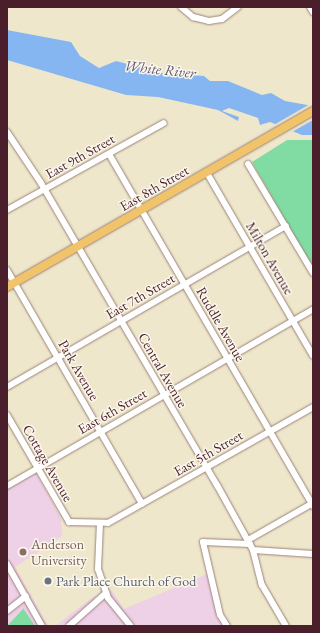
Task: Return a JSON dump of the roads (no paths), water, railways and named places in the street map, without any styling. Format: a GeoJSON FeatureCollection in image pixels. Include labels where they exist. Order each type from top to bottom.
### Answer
{"type":"FeatureCollection","features":[{"type":"Feature","properties":{"kind":"main road","name":"East 8th Street"},"geometry":{"type":"LineString","coordinates":[[11,285],[313,111]]}},
{"type":"Feature","properties":{"kind":"street"},"geometry":{"type":"LineString","coordinates":[[181,7],[193,17],[209,21],[222,19],[238,7]]}},
{"type":"Feature","properties":{"kind":"street"},"geometry":{"type":"LineString","coordinates":[[310,7],[313,12]]}},
{"type":"Feature","properties":{"kind":"street","name":"East 9th Street"},"geometry":{"type":"LineString","coordinates":[[7,210],[164,123]]}},
{"type":"Feature","properties":{"kind":"street","name":"Central Avenue"},"geometry":{"type":"LineString","coordinates":[[7,132],[44,189],[78,246],[250,545],[262,585],[286,626]]}},
{"type":"Feature","properties":{"kind":"street","name":"Ruddle Avenue"},"geometry":{"type":"LineString","coordinates":[[109,154],[312,504]]}},
{"type":"Feature","properties":{"kind":"street"},"geometry":{"type":"LineString","coordinates":[[248,164],[313,273]]}},
{"type":"Feature","properties":{"kind":"street","name":"Milton Avenue"},"geometry":{"type":"LineString","coordinates":[[207,173],[313,356]]}},
{"type":"Feature","properties":{"kind":"street","name":"East 7th Street"},"geometry":{"type":"LineString","coordinates":[[7,387],[286,226]]}},
{"type":"Feature","properties":{"kind":"street","name":"Park Avenue"},"geometry":{"type":"LineString","coordinates":[[7,270],[11,285],[58,358],[142,504]]}},
{"type":"Feature","properties":{"kind":"street","name":"East 6th Street"},"geometry":{"type":"LineString","coordinates":[[7,486],[313,310]]}},
{"type":"Feature","properties":{"kind":"street","name":"East 5th Street"},"geometry":{"type":"LineString","coordinates":[[69,522],[100,523],[116,519],[313,407]]}},
{"type":"Feature","properties":{"kind":"street","name":"Cottage Avenue"},"geometry":{"type":"LineString","coordinates":[[7,415],[69,522]]}},
{"type":"Feature","properties":{"kind":"street"},"geometry":{"type":"LineString","coordinates":[[250,545],[312,504]]}},
{"type":"Feature","properties":{"kind":"street"},"geometry":{"type":"LineString","coordinates":[[100,523],[98,569],[106,593],[131,626]]}},
{"type":"Feature","properties":{"kind":"street"},"geometry":{"type":"LineString","coordinates":[[227,626],[220,615],[203,542],[250,545],[313,554]]}},
{"type":"Feature","properties":{"kind":"street"},"geometry":{"type":"LineString","coordinates":[[7,564],[42,626]]}},
{"type":"Feature","properties":{"kind":"street"},"geometry":{"type":"LineString","coordinates":[[69,626],[106,593]]}},
{"type":"Feature","properties":{"kind":"street"},"geometry":{"type":"LineString","coordinates":[[7,611],[26,596]]}},
{"type":"Feature","properties":{"kind":"street"},"geometry":{"type":"LineString","coordinates":[[7,605],[18,602]]}},
{"type":"Feature","properties":{"kind":"water"},"geometry":{"type":"Polygon","coordinates":[[[7,30],[71,42],[80,56],[99,68],[116,61],[161,73],[204,76],[210,81],[228,81],[262,95],[271,93],[285,101],[313,106],[313,135],[302,135],[270,122],[260,125],[258,118],[229,108],[222,111],[239,117],[238,121],[218,110],[158,97],[126,95],[7,60],[7,30]]]}},
{"type":"Feature","properties":{"kind":"place","name":"Anderson University"},"geometry":{"type":"Point","coordinates":[23,552]}},
{"type":"Feature","properties":{"kind":"place","name":"Park Place Church of God"},"geometry":{"type":"Point","coordinates":[48,581]}},
{"type":"Feature","properties":{"kind":"water label","name":"White River"},"geometry":{"type":"Point","coordinates":[160,69]}}]}
